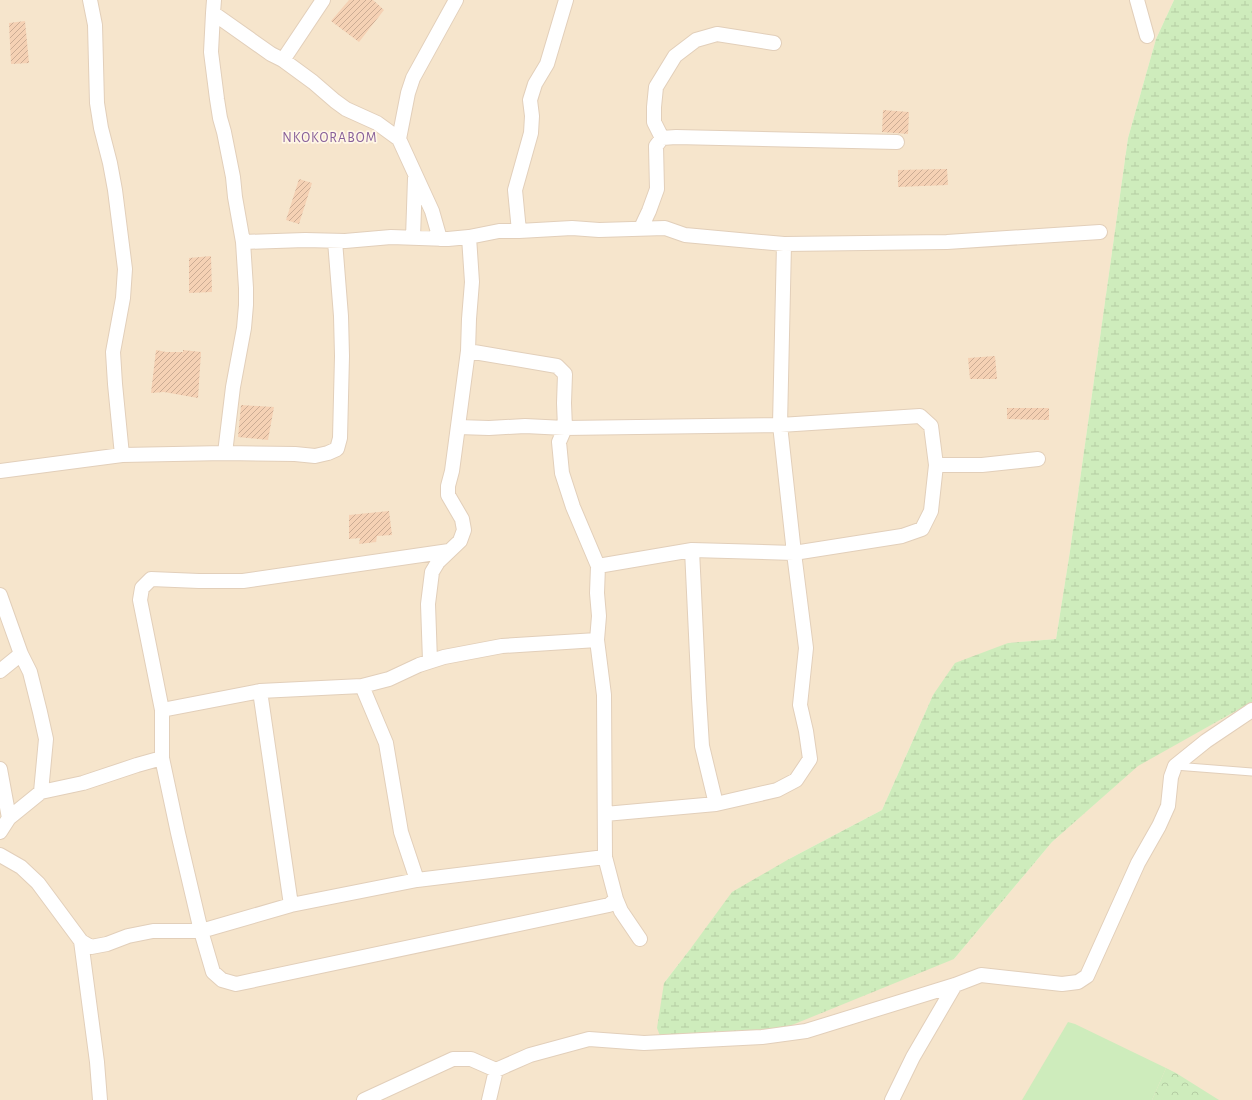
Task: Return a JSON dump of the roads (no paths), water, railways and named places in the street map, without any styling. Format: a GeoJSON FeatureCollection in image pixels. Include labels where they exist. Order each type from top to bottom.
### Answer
{"type":"FeatureCollection","features":[{"type":"Feature","properties":{"kind":"street"},"geometry":{"type":"LineString","coordinates":[[90,0],[95,25],[97,103],[115,190],[125,269],[123,298],[113,352],[114,384],[122,455]]}},
{"type":"Feature","properties":{"kind":"street"},"geometry":{"type":"LineString","coordinates":[[283,60],[323,0]]}},
{"type":"Feature","properties":{"kind":"street"},"geometry":{"type":"LineString","coordinates":[[399,139],[408,93],[413,78],[456,0]]}},
{"type":"Feature","properties":{"kind":"street"},"geometry":{"type":"LineString","coordinates":[[519,231],[515,190],[531,133],[532,116],[530,100],[535,84],[547,64],[566,0]]}},
{"type":"Feature","properties":{"kind":"street"},"geometry":{"type":"LineString","coordinates":[[1136,0],[1147,36]]}},
{"type":"Feature","properties":{"kind":"street"},"geometry":{"type":"LineString","coordinates":[[214,7],[211,52],[220,118],[233,177],[243,242],[246,305],[243,335],[233,387],[225,453]]}},
{"type":"Feature","properties":{"kind":"street"},"geometry":{"type":"LineString","coordinates":[[214,7],[271,54],[283,60],[346,109],[377,123],[399,139],[432,211],[440,239]]}},
{"type":"Feature","properties":{"kind":"street"},"geometry":{"type":"LineString","coordinates":[[662,138],[654,122],[656,87],[675,56],[696,40],[717,34],[774,43]]}},
{"type":"Feature","properties":{"kind":"street"},"geometry":{"type":"LineString","coordinates":[[641,228],[657,189],[656,146],[662,138],[676,137],[897,142]]}},
{"type":"Feature","properties":{"kind":"street"},"geometry":{"type":"LineString","coordinates":[[413,238],[416,176]]}},
{"type":"Feature","properties":{"kind":"street"},"geometry":{"type":"LineString","coordinates":[[243,242],[305,240],[335,241],[391,237],[440,239],[469,237],[499,231],[572,228],[599,230],[666,228],[685,235],[784,244],[947,242],[1100,232]]}},
{"type":"Feature","properties":{"kind":"street"},"geometry":{"type":"LineString","coordinates":[[430,662],[428,604],[432,572],[438,562],[460,541],[464,530],[462,518],[448,495],[448,486],[452,471],[468,351],[472,282],[469,237]]}},
{"type":"Feature","properties":{"kind":"street"},"geometry":{"type":"LineString","coordinates":[[0,471],[122,455],[225,453],[295,454],[315,456],[328,454],[337,449],[340,438],[342,356],[341,316],[335,241]]}},
{"type":"Feature","properties":{"kind":"street"},"geometry":{"type":"LineString","coordinates":[[605,814],[716,804],[777,790],[796,780],[810,758],[806,730],[800,705],[806,648],[780,425],[784,244]]}},
{"type":"Feature","properties":{"kind":"street"},"geometry":{"type":"LineString","coordinates":[[468,351],[557,366],[565,374],[565,428],[559,442],[562,473],[573,507],[598,566],[597,593],[599,616],[597,640],[604,695],[605,857],[616,899],[621,910],[640,939]]}},
{"type":"Feature","properties":{"kind":"street"},"geometry":{"type":"LineString","coordinates":[[458,427],[489,428],[525,426],[565,428],[780,425],[920,416],[931,426],[936,465],[931,511],[922,529],[902,536],[794,553],[692,550],[598,566]]}},
{"type":"Feature","properties":{"kind":"street"},"geometry":{"type":"LineString","coordinates":[[936,465],[982,465],[1038,459]]}},
{"type":"Feature","properties":{"kind":"street"},"geometry":{"type":"LineString","coordinates":[[692,550],[702,746],[716,804]]}},
{"type":"Feature","properties":{"kind":"street"},"geometry":{"type":"LineString","coordinates":[[449,551],[243,581],[151,579],[142,588],[140,600],[162,710],[162,758],[201,931],[213,972],[222,980],[236,984],[609,905],[616,899]]}},
{"type":"Feature","properties":{"kind":"street"},"geometry":{"type":"LineString","coordinates":[[0,595],[21,654],[30,672],[46,739],[41,792]]}},
{"type":"Feature","properties":{"kind":"street"},"geometry":{"type":"LineString","coordinates":[[162,710],[260,691],[362,686],[389,679],[419,665],[444,657],[502,646],[597,640]]}},
{"type":"Feature","properties":{"kind":"street"},"geometry":{"type":"LineString","coordinates":[[0,671],[21,654]]}},
{"type":"Feature","properties":{"kind":"street"},"geometry":{"type":"LineString","coordinates":[[362,686],[386,743],[401,832],[417,880]]}},
{"type":"Feature","properties":{"kind":"street"},"geometry":{"type":"LineString","coordinates":[[260,691],[291,905]]}},
{"type":"Feature","properties":{"kind":"street"},"geometry":{"type":"LineString","coordinates":[[364,1100],[453,1059],[471,1059],[496,1070],[530,1055],[590,1039],[644,1043],[762,1037],[806,1031],[955,985],[981,975],[1062,984],[1078,982],[1087,976],[1138,863],[1159,826],[1168,806],[1171,777],[1175,766],[1206,740],[1252,710]]}},
{"type":"Feature","properties":{"kind":"street"},"geometry":{"type":"LineString","coordinates":[[0,832],[9,818],[41,792],[83,783],[162,758]]}},
{"type":"Feature","properties":{"kind":"street"},"geometry":{"type":"LineString","coordinates":[[0,769],[9,818]]}},
{"type":"Feature","properties":{"kind":"street"},"geometry":{"type":"LineString","coordinates":[[0,855],[20,867],[38,883],[81,941],[90,947],[108,944],[128,936],[153,931],[201,931],[291,905],[417,880],[605,857]]}},
{"type":"Feature","properties":{"kind":"street"},"geometry":{"type":"LineString","coordinates":[[81,941],[97,1062],[100,1100]]}},
{"type":"Feature","properties":{"kind":"street"},"geometry":{"type":"LineString","coordinates":[[892,1100],[913,1057],[955,985]]}},
{"type":"Feature","properties":{"kind":"street"},"geometry":{"type":"LineString","coordinates":[[489,1100],[496,1070]]}},
{"type":"Feature","properties":{"kind":"lane"},"geometry":{"type":"LineString","coordinates":[[1175,766],[1252,772]]}},
{"type":"Feature","properties":{"kind":"district","name":"NKOKORABOM"},"geometry":{"type":"Point","coordinates":[330,138]}}]}
